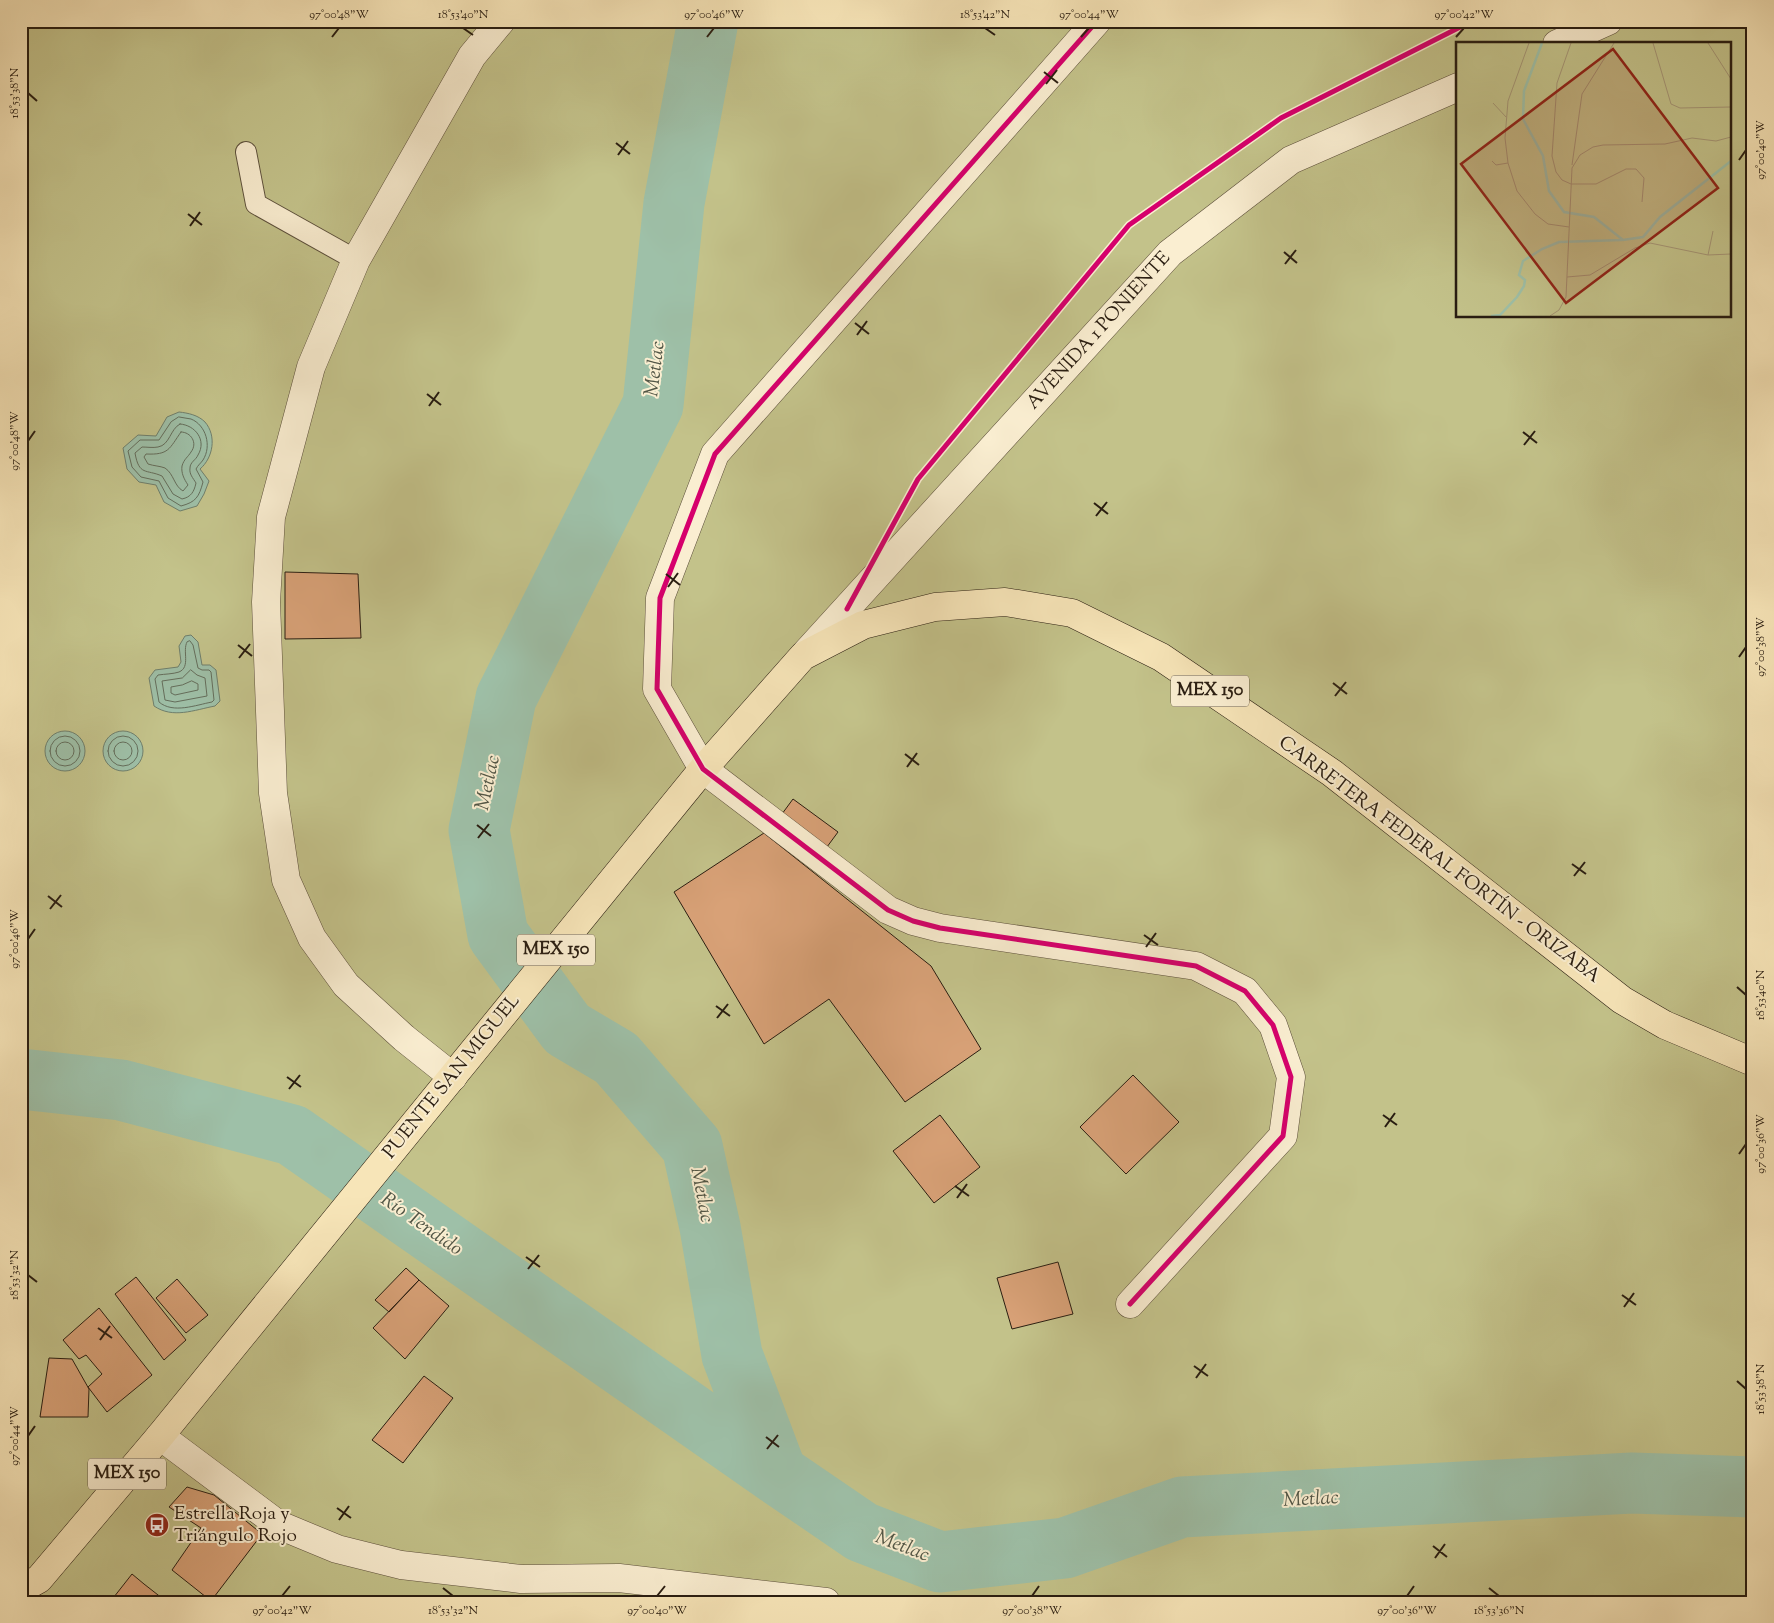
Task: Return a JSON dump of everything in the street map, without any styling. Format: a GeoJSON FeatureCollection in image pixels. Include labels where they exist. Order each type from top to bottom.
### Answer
{"type":"FeatureCollection","features":[{"type":"Feature","properties":{"kind":"main road","name":"CARRETERA FEDERAL FORTÍN - ORIZABA"},"geometry":{"type":"LineString","coordinates":[[658,824],[703,769],[803,656],[863,625],[936,606],[1005,602],[1072,613],[1161,657],[1332,773],[1622,1000],[1665,1025],[1753,1062]]}},
{"type":"Feature","properties":{"kind":"main road","name":"PUENTE SAN MIGUEL"},"geometry":{"type":"LineString","coordinates":[[160,1436],[658,824]]}},
{"type":"Feature","properties":{"kind":"main road","name":"MEX 150"},"geometry":{"type":"LineString","coordinates":[[21,1589],[39,1579],[160,1436]]}},
{"type":"Feature","properties":{"kind":"street"},"geometry":{"type":"LineString","coordinates":[[453,1076],[404,1038],[346,985],[312,938],[286,880],[273,793],[266,602],[271,517],[311,368],[356,260],[472,56],[501,21]]}},
{"type":"Feature","properties":{"kind":"street"},"geometry":{"type":"LineString","coordinates":[[1097,21],[715,454],[660,598],[657,689],[703,769],[888,910],[913,921],[940,928],[1196,966],[1245,991],[1272,1025],[1291,1077],[1283,1136],[1130,1304]]}},
{"type":"Feature","properties":{"kind":"street"},"geometry":{"type":"LineString","coordinates":[[1561,42],[1608,21]]}},
{"type":"Feature","properties":{"kind":"street","name":"AVENIDA 1 PONIENTE"},"geometry":{"type":"LineString","coordinates":[[803,656],[1170,253],[1291,160],[1456,88]]}},
{"type":"Feature","properties":{"kind":"street"},"geometry":{"type":"LineString","coordinates":[[160,1436],[278,1525],[338,1549],[401,1565],[521,1579],[619,1578],[826,1602]]}},
{"type":"Feature","properties":{"kind":"lane"},"geometry":{"type":"LineString","coordinates":[[246,152],[256,204],[356,260]]}},
{"type":"Feature","properties":{"kind":"shaded area"},"geometry":{"type":"Polygon","coordinates":[[[21,21],[1753,21],[1753,1602],[21,1602],[21,21]]]}},
{"type":"Feature","properties":{"kind":"water"},"geometry":{"type":"Polygon","coordinates":[[[179,412],[193,415],[205,422],[209,428],[212,440],[208,459],[200,469],[209,481],[204,494],[197,506],[180,511],[164,502],[156,485],[139,482],[127,469],[123,448],[138,435],[156,436],[167,417],[179,412]]]}},
{"type":"Feature","properties":{"kind":"water"},"geometry":{"type":"Polygon","coordinates":[[[191,635],[198,642],[202,665],[210,665],[216,670],[220,701],[215,706],[191,711],[176,713],[161,710],[154,706],[149,678],[155,670],[178,667],[181,662],[179,646],[185,636],[191,635]]]}},
{"type":"Feature","properties":{"kind":"water"},"geometry":{"type":"Polygon","coordinates":[[[61,731],[69,731],[76,734],[82,740],[85,751],[82,762],[76,768],[69,771],[61,771],[54,768],[48,762],[45,755],[45,747],[48,740],[54,734],[61,731]]]}},
{"type":"Feature","properties":{"kind":"water"},"geometry":{"type":"Polygon","coordinates":[[[119,731],[127,731],[134,734],[140,740],[143,751],[140,762],[134,768],[127,771],[119,771],[112,768],[106,762],[103,755],[103,747],[106,740],[112,734],[119,731]]]}},
{"type":"Feature","properties":{"kind":"building"},"geometry":{"type":"Polygon","coordinates":[[[285,572],[358,574],[361,638],[285,639],[285,572]]]}},
{"type":"Feature","properties":{"kind":"building"},"geometry":{"type":"Polygon","coordinates":[[[793,799],[838,832],[824,851],[779,818],[793,799]]]}},
{"type":"Feature","properties":{"kind":"building"},"geometry":{"type":"Polygon","coordinates":[[[764,833],[931,966],[981,1049],[905,1102],[829,999],[764,1044],[674,892],[764,833]]]}},
{"type":"Feature","properties":{"kind":"building"},"geometry":{"type":"Polygon","coordinates":[[[1133,1075],[1179,1122],[1126,1174],[1080,1127],[1133,1075]]]}},
{"type":"Feature","properties":{"kind":"building"},"geometry":{"type":"Polygon","coordinates":[[[940,1115],[980,1167],[934,1203],[893,1151],[940,1115]]]}},
{"type":"Feature","properties":{"kind":"building"},"geometry":{"type":"Polygon","coordinates":[[[1058,1262],[1073,1314],[1012,1329],[997,1278],[1058,1262]]]}},
{"type":"Feature","properties":{"kind":"building"},"geometry":{"type":"Polygon","coordinates":[[[406,1268],[419,1280],[389,1312],[375,1300],[406,1268]]]}},
{"type":"Feature","properties":{"kind":"building"},"geometry":{"type":"Polygon","coordinates":[[[136,1277],[186,1340],[164,1360],[115,1294],[136,1277]]]}},
{"type":"Feature","properties":{"kind":"building"},"geometry":{"type":"Polygon","coordinates":[[[177,1279],[208,1315],[186,1333],[156,1298],[177,1279]]]}},
{"type":"Feature","properties":{"kind":"building"},"geometry":{"type":"Polygon","coordinates":[[[419,1280],[449,1306],[405,1359],[373,1328],[419,1280]]]}},
{"type":"Feature","properties":{"kind":"building"},"geometry":{"type":"Polygon","coordinates":[[[99,1308],[152,1375],[107,1412],[88,1387],[102,1374],[86,1355],[79,1359],[63,1340],[99,1308]]]}},
{"type":"Feature","properties":{"kind":"building"},"geometry":{"type":"Polygon","coordinates":[[[49,1358],[72,1359],[89,1389],[88,1417],[40,1417],[49,1358]]]}},
{"type":"Feature","properties":{"kind":"building"},"geometry":{"type":"Polygon","coordinates":[[[424,1376],[453,1398],[403,1463],[372,1440],[424,1376]]]}},
{"type":"Feature","properties":{"kind":"building"},"geometry":{"type":"Polygon","coordinates":[[[187,1487],[214,1495],[262,1534],[211,1601],[172,1570],[201,1528],[169,1507],[187,1487]]]}},
{"type":"Feature","properties":{"kind":"building"},"geometry":{"type":"Polygon","coordinates":[[[132,1574],[144,1584],[167,1602],[110,1602],[132,1574]]]}},
{"type":"Feature","properties":{"kind":"waterway","name":"Metlac"},"geometry":{"type":"LineString","coordinates":[[708,21],[674,203],[653,405],[506,698],[479,830],[498,935],[567,1029],[616,1058],[692,1146],[710,1227],[732,1355],[777,1474],[862,1532],[940,1562],[1065,1548],[1182,1507],[1632,1483],[1753,1487]]}},
{"type":"Feature","properties":{"kind":"waterway","name":"Río Tendido"},"geometry":{"type":"LineString","coordinates":[[21,1079],[121,1090],[292,1135],[777,1474]]}},
{"type":"Feature","properties":{"kind":"cycle path"},"geometry":{"type":"LineString","coordinates":[[1097,21],[715,454],[660,598],[657,689],[703,769],[888,910],[913,921],[940,928],[1196,966],[1245,991],[1273,1025],[1291,1077],[1283,1136],[1130,1304]]}},
{"type":"Feature","properties":{"kind":"cycle path"},"geometry":{"type":"LineString","coordinates":[[847,609],[918,479],[1129,225],[1281,118],[1472,21]]}},
{"type":"Feature","properties":{"kind":"place","name":"Estrella Roja y Triángulo Rojo"},"geometry":{"type":"Point","coordinates":[157,1525]}}]}
